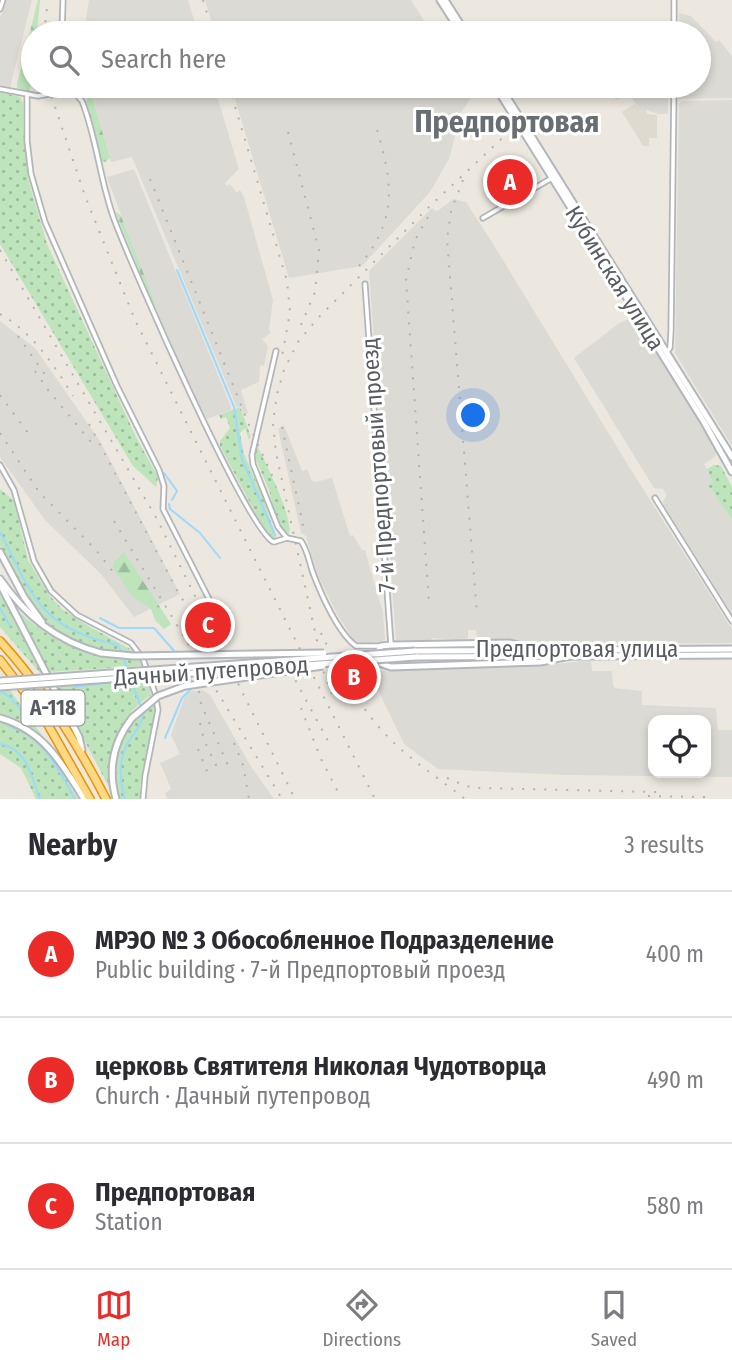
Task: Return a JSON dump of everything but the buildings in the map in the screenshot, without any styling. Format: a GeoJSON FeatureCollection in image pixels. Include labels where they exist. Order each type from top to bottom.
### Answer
{"type":"FeatureCollection","features":[{"type":"Feature","properties":{"kind":"highway","name":"А-118"},"geometry":{"type":"LineString","coordinates":[[0,641],[18,660],[52,707],[106,799]]}},
{"type":"Feature","properties":{"kind":"highway","name":"А-118"},"geometry":{"type":"LineString","coordinates":[[0,660],[43,716],[90,799]]}},
{"type":"Feature","properties":{"kind":"main road"},"geometry":{"type":"LineString","coordinates":[[442,0],[456,21]]}},
{"type":"Feature","properties":{"kind":"main road","name":"Кубинская улица"},"geometry":{"type":"LineString","coordinates":[[505,98],[732,457]]}},
{"type":"Feature","properties":{"kind":"main road","name":"Кубинская улица"},"geometry":{"type":"LineString","coordinates":[[665,354],[732,472]]}},
{"type":"Feature","properties":{"kind":"main road"},"geometry":{"type":"LineString","coordinates":[[0,552],[24,597],[49,630]]}},
{"type":"Feature","properties":{"kind":"main road"},"geometry":{"type":"LineString","coordinates":[[0,582],[27,614],[49,630],[72,643],[101,653],[133,656],[359,654]]}},
{"type":"Feature","properties":{"kind":"main road"},"geometry":{"type":"LineString","coordinates":[[0,582],[79,737],[84,758]]}},
{"type":"Feature","properties":{"kind":"main road"},"geometry":{"type":"LineString","coordinates":[[534,649],[509,643],[391,645],[381,646],[378,651],[379,662],[391,667],[541,662],[574,655]]}},
{"type":"Feature","properties":{"kind":"main road","name":"Предпортовая улица"},"geometry":{"type":"LineString","coordinates":[[422,654],[534,649],[732,649]]}},
{"type":"Feature","properties":{"kind":"main road","name":"Дачный путепровод"},"geometry":{"type":"LineString","coordinates":[[0,681],[359,654],[422,654]]}},
{"type":"Feature","properties":{"kind":"main road","name":"Предпортовая улица"},"geometry":{"type":"LineString","coordinates":[[422,654],[730,656]]}},
{"type":"Feature","properties":{"kind":"main road","name":"Дачный путепровод"},"geometry":{"type":"LineString","coordinates":[[0,687],[422,654]]}},
{"type":"Feature","properties":{"kind":"main road"},"geometry":{"type":"LineString","coordinates":[[116,799],[112,776],[113,757],[121,732],[132,718],[158,696],[185,686],[353,661]]}},
{"type":"Feature","properties":{"kind":"main road"},"geometry":{"type":"LineString","coordinates":[[0,718],[24,727],[44,742],[56,755],[83,799]]}},
{"type":"Feature","properties":{"kind":"street"},"geometry":{"type":"LineString","coordinates":[[0,9],[3,0]]}},
{"type":"Feature","properties":{"kind":"street"},"geometry":{"type":"LineString","coordinates":[[62,21],[63,0]]}},
{"type":"Feature","properties":{"kind":"street"},"geometry":{"type":"LineString","coordinates":[[674,0],[674,21]]}},
{"type":"Feature","properties":{"kind":"street"},"geometry":{"type":"LineString","coordinates":[[0,89],[21,94]]}},
{"type":"Feature","properties":{"kind":"street"},"geometry":{"type":"LineString","coordinates":[[27,98],[30,165],[45,222],[117,386],[159,470],[164,486],[163,509],[209,599]]}},
{"type":"Feature","properties":{"kind":"street"},"geometry":{"type":"LineString","coordinates":[[79,98],[86,111],[121,237],[188,389],[265,536],[274,542],[287,538],[301,541],[313,574],[351,643],[362,648],[381,646]]}},
{"type":"Feature","properties":{"kind":"street"},"geometry":{"type":"LineString","coordinates":[[665,354],[670,348],[671,331],[674,98]]}},
{"type":"Feature","properties":{"kind":"street"},"geometry":{"type":"LineString","coordinates":[[483,218],[555,176]]}},
{"type":"Feature","properties":{"kind":"street","name":"7-й Предпортовый проезд"},"geometry":{"type":"LineString","coordinates":[[366,285],[391,645]]}},
{"type":"Feature","properties":{"kind":"street"},"geometry":{"type":"LineString","coordinates":[[276,351],[252,455],[272,515],[287,538]]}},
{"type":"Feature","properties":{"kind":"street"},"geometry":{"type":"LineString","coordinates":[[0,465],[14,490],[34,561],[51,591],[77,615],[131,643],[143,659],[158,710],[143,799]]}},
{"type":"Feature","properties":{"kind":"street"},"geometry":{"type":"LineString","coordinates":[[655,498],[732,621]]}},
{"type":"Feature","properties":{"kind":"shaded area"},"geometry":{"type":"Polygon","coordinates":[[[7,0],[32,0],[27,21],[21,21],[21,44],[10,88],[0,85],[0,18],[7,0]]]}},
{"type":"Feature","properties":{"kind":"shaded area"},"geometry":{"type":"Polygon","coordinates":[[[89,0],[188,0],[194,21],[86,21],[89,0]]]}},
{"type":"Feature","properties":{"kind":"shaded area"},"geometry":{"type":"Polygon","coordinates":[[[205,0],[411,0],[424,21],[211,21],[205,0]]]}},
{"type":"Feature","properties":{"kind":"shaded area"},"geometry":{"type":"Polygon","coordinates":[[[679,13],[691,16],[696,21],[679,21],[679,13]]]}},
{"type":"Feature","properties":{"kind":"shaded area"},"geometry":{"type":"Polygon","coordinates":[[[711,37],[716,42],[719,40],[732,56],[732,98],[676,99],[711,98],[711,37]]]}},
{"type":"Feature","properties":{"kind":"shaded area"},"geometry":{"type":"Polygon","coordinates":[[[92,98],[218,98],[239,169],[225,183],[227,186],[230,184],[237,193],[240,190],[244,197],[273,300],[269,330],[271,333],[262,339],[268,346],[264,366],[260,365],[259,382],[241,390],[248,413],[244,415],[240,406],[237,408],[132,157],[111,162],[92,98]]]}},
{"type":"Feature","properties":{"kind":"shaded area"},"geometry":{"type":"Polygon","coordinates":[[[235,98],[471,98],[461,113],[449,159],[430,192],[362,266],[289,278],[235,98]]]}},
{"type":"Feature","properties":{"kind":"shaded area"},"geometry":{"type":"Polygon","coordinates":[[[631,98],[668,98],[668,114],[640,108],[631,98]]]}},
{"type":"Feature","properties":{"kind":"shaded area"},"geometry":{"type":"Polygon","coordinates":[[[732,100],[732,446],[675,353],[679,104],[682,101],[732,100]]]}},
{"type":"Feature","properties":{"kind":"shaded area"},"geometry":{"type":"Polygon","coordinates":[[[635,104],[646,110],[647,114],[657,115],[657,138],[649,138],[649,146],[643,146],[622,112],[635,104]]]}},
{"type":"Feature","properties":{"kind":"shaded area"},"geometry":{"type":"Polygon","coordinates":[[[134,169],[231,407],[231,410],[207,419],[181,371],[107,177],[134,169]]]}},
{"type":"Feature","properties":{"kind":"shaded area"},"geometry":{"type":"Polygon","coordinates":[[[453,199],[466,202],[495,247],[732,629],[732,643],[529,644],[511,640],[483,641],[477,638],[476,630],[468,630],[468,638],[464,640],[396,640],[369,271],[432,208],[439,210],[453,199]]]}},
{"type":"Feature","properties":{"kind":"shaded area"},"geometry":{"type":"Polygon","coordinates":[[[634,316],[716,450],[716,456],[704,464],[714,482],[708,485],[732,520],[732,614],[664,505],[663,501],[667,495],[663,489],[654,488],[574,358],[618,324],[634,316]]]}},
{"type":"Feature","properties":{"kind":"shaded area"},"geometry":{"type":"Polygon","coordinates":[[[0,321],[35,348],[100,441],[180,594],[134,617],[101,574],[45,520],[0,457],[0,321]]]}},
{"type":"Feature","properties":{"kind":"shaded area"},"geometry":{"type":"Polygon","coordinates":[[[284,425],[302,471],[307,469],[315,482],[332,478],[350,536],[353,535],[362,550],[365,550],[383,613],[385,640],[369,644],[355,643],[316,571],[306,536],[301,533],[278,429],[284,425]]]}},
{"type":"Feature","properties":{"kind":"shaded area"},"geometry":{"type":"Polygon","coordinates":[[[591,660],[592,671],[612,671],[615,688],[642,691],[642,705],[716,708],[718,730],[732,730],[732,777],[711,777],[711,715],[648,715],[648,776],[438,769],[404,744],[378,690],[376,671],[539,666],[591,660]]]}},
{"type":"Feature","properties":{"kind":"shaded area"},"geometry":{"type":"Polygon","coordinates":[[[203,690],[210,695],[252,768],[274,799],[167,799],[165,793],[171,789],[160,763],[180,754],[171,735],[185,696],[191,691],[203,690]]]}},
{"type":"Feature","properties":{"kind":"green space"},"geometry":{"type":"Polygon","coordinates":[[[38,0],[40,0],[38,21],[33,21],[38,0]]]}},
{"type":"Feature","properties":{"kind":"green space"},"geometry":{"type":"Polygon","coordinates":[[[21,68],[21,89],[17,88],[21,68]]]}},
{"type":"Feature","properties":{"kind":"green space"},"geometry":{"type":"Polygon","coordinates":[[[0,92],[20,97],[23,103],[28,179],[47,244],[137,439],[158,477],[156,487],[133,466],[0,244],[0,92]]]}},
{"type":"Feature","properties":{"kind":"green space"},"geometry":{"type":"Polygon","coordinates":[[[92,98],[110,158],[105,162],[101,161],[86,101],[92,98]]]}},
{"type":"Feature","properties":{"kind":"green space"},"geometry":{"type":"Polygon","coordinates":[[[115,211],[121,216],[157,308],[151,300],[115,211]]]}},
{"type":"Feature","properties":{"kind":"green space"},"geometry":{"type":"Polygon","coordinates":[[[240,407],[251,437],[249,440],[245,428],[240,433],[244,454],[277,539],[270,537],[265,531],[220,446],[220,441],[230,428],[226,417],[221,419],[219,415],[240,407]]]}},
{"type":"Feature","properties":{"kind":"green space"},"geometry":{"type":"Polygon","coordinates":[[[256,443],[283,502],[289,534],[280,525],[273,508],[256,459],[256,443]]]}},
{"type":"Feature","properties":{"kind":"green space"},"geometry":{"type":"Polygon","coordinates":[[[714,465],[721,466],[732,487],[732,520],[708,485],[713,482],[707,469],[714,465]]]}},
{"type":"Feature","properties":{"kind":"green space"},"geometry":{"type":"Polygon","coordinates":[[[0,489],[14,501],[28,560],[49,595],[62,609],[136,652],[90,648],[40,619],[26,598],[0,545],[0,489]]]}},
{"type":"Feature","properties":{"kind":"green space"},"geometry":{"type":"Polygon","coordinates":[[[124,552],[171,624],[164,629],[155,620],[151,609],[132,596],[113,568],[113,563],[124,552]]]}},
{"type":"Feature","properties":{"kind":"green space"},"geometry":{"type":"Polygon","coordinates":[[[0,593],[43,673],[40,673],[0,627],[0,593]]]}},
{"type":"Feature","properties":{"kind":"green space"},"geometry":{"type":"Polygon","coordinates":[[[15,608],[29,621],[72,647],[104,656],[140,660],[142,666],[48,672],[15,608]]]}},
{"type":"Feature","properties":{"kind":"green space"},"geometry":{"type":"Polygon","coordinates":[[[148,680],[151,695],[129,715],[114,741],[110,761],[110,789],[56,687],[148,680]]]}},
{"type":"Feature","properties":{"kind":"green space"},"geometry":{"type":"Polygon","coordinates":[[[0,690],[10,690],[50,747],[29,727],[0,715],[0,690]]]}},
{"type":"Feature","properties":{"kind":"green space"},"geometry":{"type":"Polygon","coordinates":[[[155,701],[140,799],[119,799],[114,770],[120,741],[132,721],[155,701]]]}},
{"type":"Feature","properties":{"kind":"green space"},"geometry":{"type":"Polygon","coordinates":[[[0,721],[28,734],[47,751],[78,799],[36,799],[21,768],[0,754],[0,721]]]}},
{"type":"Feature","properties":{"kind":"waterway"},"geometry":{"type":"LineString","coordinates":[[177,270],[234,407],[242,459],[275,535]]}},
{"type":"Feature","properties":{"kind":"waterway"},"geometry":{"type":"LineString","coordinates":[[164,473],[177,491],[172,500]]}},
{"type":"Feature","properties":{"kind":"waterway"},"geometry":{"type":"LineString","coordinates":[[169,504],[170,509],[200,533],[220,558]]}},
{"type":"Feature","properties":{"kind":"waterway"},"geometry":{"type":"LineString","coordinates":[[0,532],[31,592],[55,619],[92,638],[118,645],[121,651]]}},
{"type":"Feature","properties":{"kind":"waterway"},"geometry":{"type":"LineString","coordinates":[[0,608],[10,626]]}},
{"type":"Feature","properties":{"kind":"waterway"},"geometry":{"type":"LineString","coordinates":[[100,618],[119,628],[154,628],[175,652]]}},
{"type":"Feature","properties":{"kind":"waterway"},"geometry":{"type":"LineString","coordinates":[[123,657],[128,671]]}},
{"type":"Feature","properties":{"kind":"waterway"},"geometry":{"type":"LineString","coordinates":[[178,657],[192,682]]}},
{"type":"Feature","properties":{"kind":"waterway"},"geometry":{"type":"LineString","coordinates":[[131,680],[141,707]]}},
{"type":"Feature","properties":{"kind":"waterway"},"geometry":{"type":"LineString","coordinates":[[74,687],[121,681]]}},
{"type":"Feature","properties":{"kind":"waterway"},"geometry":{"type":"LineString","coordinates":[[165,738],[182,698],[193,687]]}},
{"type":"Feature","properties":{"kind":"waterway"},"geometry":{"type":"LineString","coordinates":[[0,691],[11,698],[20,709]]}},
{"type":"Feature","properties":{"kind":"waterway"},"geometry":{"type":"LineString","coordinates":[[125,799],[121,776],[122,760],[143,713]]}},
{"type":"Feature","properties":{"kind":"waterway"},"geometry":{"type":"LineString","coordinates":[[9,726],[21,731],[41,746],[75,799]]}},
{"type":"Feature","properties":{"kind":"waterway"},"geometry":{"type":"LineString","coordinates":[[0,744],[9,747],[23,758],[40,799]]}},
{"type":"Feature","properties":{"kind":"railway"},"geometry":{"type":"LineString","coordinates":[[45,21],[48,0]]}},
{"type":"Feature","properties":{"kind":"railway"},"geometry":{"type":"LineString","coordinates":[[203,0],[209,21]]}},
{"type":"Feature","properties":{"kind":"railway"},"geometry":{"type":"LineString","coordinates":[[52,98],[85,196],[135,320],[375,799]]}},
{"type":"Feature","properties":{"kind":"railway"},"geometry":{"type":"LineString","coordinates":[[233,98],[287,281],[290,312],[281,362]]}},
{"type":"Feature","properties":{"kind":"railway"},"geometry":{"type":"LineString","coordinates":[[359,266],[381,231],[389,197],[385,162],[375,123]]}},
{"type":"Feature","properties":{"kind":"railway"},"geometry":{"type":"LineString","coordinates":[[332,694],[324,673],[276,453],[273,423],[284,370],[298,342],[318,318],[514,127]]}},
{"type":"Feature","properties":{"kind":"railway"},"geometry":{"type":"LineString","coordinates":[[288,132],[319,250],[315,292],[298,332]]}},
{"type":"Feature","properties":{"kind":"railway"},"geometry":{"type":"LineString","coordinates":[[150,179],[249,425],[276,484]]}},
{"type":"Feature","properties":{"kind":"railway"},"geometry":{"type":"LineString","coordinates":[[463,180],[451,211],[447,239],[477,614]]}},
{"type":"Feature","properties":{"kind":"railway"},"geometry":{"type":"LineString","coordinates":[[428,217],[415,240],[406,280],[429,603]]}},
{"type":"Feature","properties":{"kind":"railway"},"geometry":{"type":"LineString","coordinates":[[0,250],[157,519],[295,799]]}},
{"type":"Feature","properties":{"kind":"railway"},"geometry":{"type":"LineString","coordinates":[[0,314],[33,340],[73,396]]}},
{"type":"Feature","properties":{"kind":"railway"},"geometry":{"type":"LineString","coordinates":[[18,336],[46,376]]}},
{"type":"Feature","properties":{"kind":"railway"},"geometry":{"type":"LineString","coordinates":[[35,371],[91,442]]}},
{"type":"Feature","properties":{"kind":"railway"},"geometry":{"type":"LineString","coordinates":[[0,395],[31,437]]}},
{"type":"Feature","properties":{"kind":"railway"},"geometry":{"type":"LineString","coordinates":[[89,424],[179,594],[202,629]]}},
{"type":"Feature","properties":{"kind":"railway"},"geometry":{"type":"LineString","coordinates":[[282,427],[304,530]]}},
{"type":"Feature","properties":{"kind":"railway"},"geometry":{"type":"LineString","coordinates":[[0,433],[39,492],[96,550],[114,573]]}},
{"type":"Feature","properties":{"kind":"railway"},"geometry":{"type":"LineString","coordinates":[[114,521],[282,799]]}},
{"type":"Feature","properties":{"kind":"railway"},"geometry":{"type":"LineString","coordinates":[[321,633],[335,662],[371,718],[410,757],[465,799]]}},
{"type":"Feature","properties":{"kind":"railway"},"geometry":{"type":"LineString","coordinates":[[285,661],[328,741]]}},
{"type":"Feature","properties":{"kind":"railway"},"geometry":{"type":"LineString","coordinates":[[193,670],[201,704],[230,770]]}},
{"type":"Feature","properties":{"kind":"railway"},"geometry":{"type":"LineString","coordinates":[[301,708],[321,759],[340,796]]}},
{"type":"Feature","properties":{"kind":"railway"},"geometry":{"type":"LineString","coordinates":[[200,723],[204,740],[218,769]]}},
{"type":"Feature","properties":{"kind":"railway"},"geometry":{"type":"LineString","coordinates":[[234,743],[243,765],[249,799]]}},
{"type":"Feature","properties":{"kind":"railway"},"geometry":{"type":"LineString","coordinates":[[198,749],[209,776]]}},
{"type":"Feature","properties":{"kind":"railway"},"geometry":{"type":"LineString","coordinates":[[447,778],[466,786],[481,788],[659,792]]}},
{"type":"Feature","properties":{"kind":"railway"},"geometry":{"type":"LineString","coordinates":[[648,796],[706,797]]}},
{"type":"Feature","properties":{"kind":"place","name":"МРЭО № 3 Обособленное Подразделение"},"geometry":{"type":"Point","coordinates":[510,182]}},
{"type":"Feature","properties":{"kind":"place","name":"Предпортовая"},"geometry":{"type":"Point","coordinates":[208,625]}},
{"type":"Feature","properties":{"kind":"place","name":"церковь Святителя Николая Чудотворца"},"geometry":{"type":"Point","coordinates":[354,677]}},
{"type":"Feature","properties":{"kind":"district","name":"Предпортовая"},"geometry":{"type":"Point","coordinates":[507,122]}}]}
